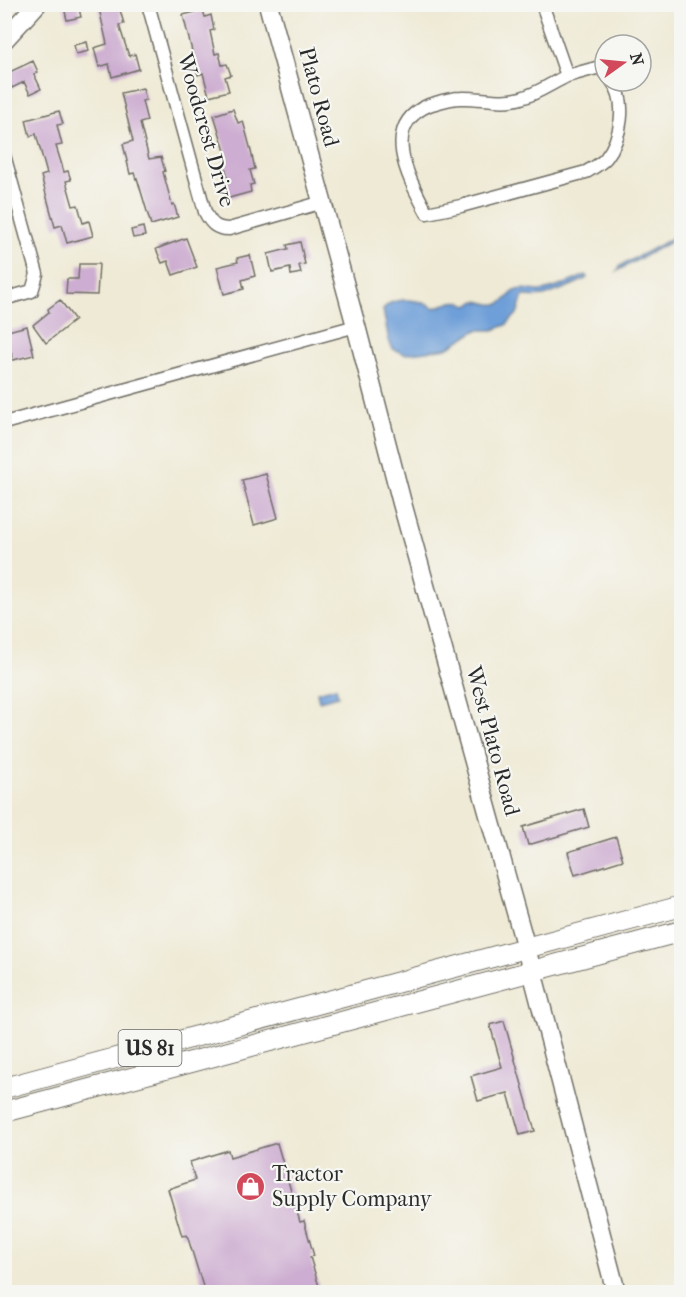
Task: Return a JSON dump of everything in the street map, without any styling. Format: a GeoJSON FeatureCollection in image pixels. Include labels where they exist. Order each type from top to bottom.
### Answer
{"type":"FeatureCollection","features":[{"type":"Feature","properties":{"kind":"main road","name":"US 81"},"geometry":{"type":"LineString","coordinates":[[4,1088],[681,906]]}},
{"type":"Feature","properties":{"kind":"main road","name":"US 81"},"geometry":{"type":"LineString","coordinates":[[4,1112],[681,931]]}},
{"type":"Feature","properties":{"kind":"main road"},"geometry":{"type":"LineString","coordinates":[[258,1020],[264,1043]]}},
{"type":"Feature","properties":{"kind":"street"},"geometry":{"type":"LineString","coordinates":[[7,33],[38,4]]}},
{"type":"Feature","properties":{"kind":"street","name":"Woodcrest Drive"},"geometry":{"type":"LineString","coordinates":[[148,4],[210,222],[220,229],[229,229],[323,202]]}},
{"type":"Feature","properties":{"kind":"street","name":"Plato Road"},"geometry":{"type":"LineString","coordinates":[[268,4],[323,202]]}},
{"type":"Feature","properties":{"kind":"street"},"geometry":{"type":"LineString","coordinates":[[542,4],[567,76]]}},
{"type":"Feature","properties":{"kind":"street"},"geometry":{"type":"LineString","coordinates":[[593,69],[567,76],[520,99],[460,98],[437,102],[417,111],[404,128],[402,154],[410,179],[427,213],[586,172],[604,161],[611,150],[621,116],[621,100],[618,93]]}},
{"type":"Feature","properties":{"kind":"street"},"geometry":{"type":"LineString","coordinates":[[4,155],[37,274],[32,291],[4,299]]}},
{"type":"Feature","properties":{"kind":"street","name":"West Plato Road"},"geometry":{"type":"LineString","coordinates":[[323,202],[402,503],[526,948],[616,1293]]}},
{"type":"Feature","properties":{"kind":"street"},"geometry":{"type":"LineString","coordinates":[[4,423],[356,326]]}},
{"type":"Feature","properties":{"kind":"water"},"geometry":{"type":"Polygon","coordinates":[[[681,224],[674,240],[617,271],[620,266],[671,239],[681,224]]]}},
{"type":"Feature","properties":{"kind":"water"},"geometry":{"type":"Polygon","coordinates":[[[586,275],[587,278],[582,281],[547,295],[523,296],[517,314],[506,325],[493,330],[477,330],[447,348],[405,354],[393,349],[389,341],[383,310],[393,302],[407,300],[422,302],[434,308],[456,301],[468,306],[476,301],[498,304],[517,290],[547,290],[586,275]]]}},
{"type":"Feature","properties":{"kind":"water"},"geometry":{"type":"Polygon","coordinates":[[[336,687],[338,696],[319,701],[317,692],[336,687]]]}},
{"type":"Feature","properties":{"kind":"building"},"geometry":{"type":"Polygon","coordinates":[[[78,4],[81,17],[67,20],[64,7],[78,4]]]}},
{"type":"Feature","properties":{"kind":"building"},"geometry":{"type":"Polygon","coordinates":[[[98,4],[116,4],[117,11],[120,10],[124,24],[119,25],[129,56],[135,54],[139,69],[112,77],[109,64],[99,67],[94,48],[107,44],[98,4]]]}},
{"type":"Feature","properties":{"kind":"building"},"geometry":{"type":"Polygon","coordinates":[[[203,10],[205,17],[211,15],[214,30],[210,31],[215,54],[219,53],[222,65],[227,64],[231,75],[225,77],[229,91],[209,96],[203,73],[198,75],[183,15],[203,10]]]}},
{"type":"Feature","properties":{"kind":"building"},"geometry":{"type":"Polygon","coordinates":[[[87,42],[89,51],[76,54],[74,45],[87,42]]]}},
{"type":"Feature","properties":{"kind":"building"},"geometry":{"type":"Polygon","coordinates":[[[33,61],[38,72],[34,74],[41,89],[30,94],[24,82],[12,88],[5,74],[33,61]]]}},
{"type":"Feature","properties":{"kind":"building"},"geometry":{"type":"Polygon","coordinates":[[[143,88],[146,100],[142,101],[147,121],[140,123],[149,159],[161,157],[172,205],[174,204],[178,217],[151,225],[137,178],[134,173],[130,174],[123,144],[133,141],[121,93],[143,88]]]}},
{"type":"Feature","properties":{"kind":"building"},"geometry":{"type":"Polygon","coordinates":[[[233,109],[238,123],[243,121],[255,169],[250,170],[254,184],[250,185],[251,192],[229,198],[225,184],[229,183],[224,162],[228,161],[214,115],[233,109]]]}},
{"type":"Feature","properties":{"kind":"building"},"geometry":{"type":"Polygon","coordinates":[[[59,111],[63,124],[57,125],[62,145],[56,146],[64,172],[68,171],[71,180],[66,181],[73,206],[78,205],[83,223],[89,221],[93,236],[67,243],[62,225],[55,227],[41,176],[47,174],[36,134],[30,136],[26,120],[59,111]]]}},
{"type":"Feature","properties":{"kind":"building"},"geometry":{"type":"Polygon","coordinates":[[[143,227],[145,236],[133,238],[131,230],[143,227]]]}},
{"type":"Feature","properties":{"kind":"building"},"geometry":{"type":"Polygon","coordinates":[[[186,238],[197,267],[173,275],[168,261],[162,263],[156,249],[186,238]]]}},
{"type":"Feature","properties":{"kind":"building"},"geometry":{"type":"Polygon","coordinates":[[[300,242],[305,264],[299,265],[301,273],[291,275],[290,268],[272,272],[268,254],[288,249],[287,245],[300,242]]]}},
{"type":"Feature","properties":{"kind":"building"},"geometry":{"type":"Polygon","coordinates":[[[250,255],[255,276],[242,280],[244,289],[224,294],[217,267],[238,262],[237,258],[250,255]]]}},
{"type":"Feature","properties":{"kind":"building"},"geometry":{"type":"Polygon","coordinates":[[[79,264],[99,264],[97,295],[66,294],[67,279],[78,279],[79,264]]]}},
{"type":"Feature","properties":{"kind":"building"},"geometry":{"type":"Polygon","coordinates":[[[60,300],[75,320],[46,343],[33,325],[60,300]]]}},
{"type":"Feature","properties":{"kind":"building"},"geometry":{"type":"Polygon","coordinates":[[[27,326],[34,355],[13,360],[11,352],[4,354],[4,332],[27,326]]]}},
{"type":"Feature","properties":{"kind":"building"},"geometry":{"type":"Polygon","coordinates":[[[266,474],[278,518],[254,525],[242,480],[266,474]]]}},
{"type":"Feature","properties":{"kind":"building"},"geometry":{"type":"Polygon","coordinates":[[[584,809],[589,827],[528,845],[523,827],[584,809]]]}},
{"type":"Feature","properties":{"kind":"building"},"geometry":{"type":"Polygon","coordinates":[[[616,837],[623,860],[575,875],[568,852],[616,837]]]}},
{"type":"Feature","properties":{"kind":"building"},"geometry":{"type":"Polygon","coordinates":[[[504,1021],[535,1131],[520,1135],[508,1093],[478,1101],[471,1076],[502,1067],[490,1025],[504,1021]]]}},
{"type":"Feature","properties":{"kind":"building"},"geometry":{"type":"Polygon","coordinates":[[[277,1143],[300,1222],[304,1221],[314,1256],[310,1257],[321,1293],[205,1293],[187,1235],[182,1236],[168,1189],[195,1180],[190,1162],[228,1150],[230,1157],[277,1143]]]}},
{"type":"Feature","properties":{"kind":"place","name":"Tractor Supply Company"},"geometry":{"type":"Point","coordinates":[251,1187]}}]}
